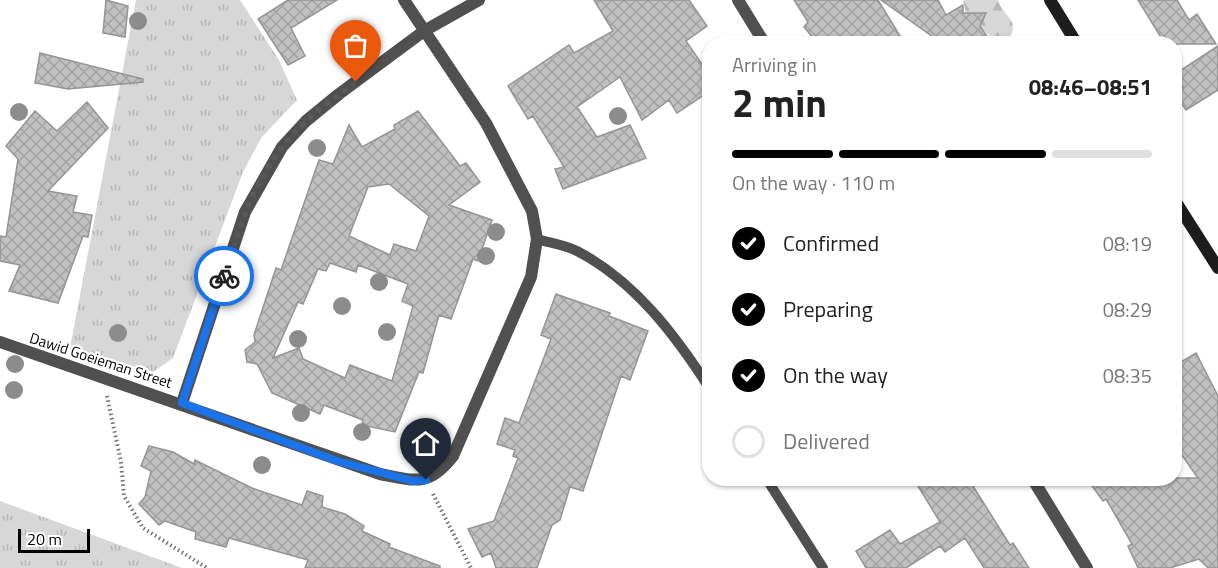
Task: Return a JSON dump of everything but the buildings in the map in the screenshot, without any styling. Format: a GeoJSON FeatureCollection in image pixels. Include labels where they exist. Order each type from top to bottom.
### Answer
{"type":"FeatureCollection","features":[{"type":"Feature","properties":{"kind":"street"},"geometry":{"type":"LineString","coordinates":[[404,0],[486,123],[532,211],[537,239],[531,277],[460,441],[453,456],[442,470],[426,480]]}},
{"type":"Feature","properties":{"kind":"street"},"geometry":{"type":"LineString","coordinates":[[182,403],[245,212],[282,147],[306,121],[424,31],[478,0]]}},
{"type":"Feature","properties":{"kind":"street"},"geometry":{"type":"LineString","coordinates":[[738,0],[760,36]]}},
{"type":"Feature","properties":{"kind":"street"},"geometry":{"type":"LineString","coordinates":[[1050,0],[1072,36]]}},
{"type":"Feature","properties":{"kind":"street"},"geometry":{"type":"LineString","coordinates":[[1182,212],[1218,268]]}},
{"type":"Feature","properties":{"kind":"street","name":"Dawid Goeieman Street"},"geometry":{"type":"LineString","coordinates":[[0,342],[182,403],[337,461],[413,481],[426,480]]}},
{"type":"Feature","properties":{"kind":"street"},"geometry":{"type":"LineString","coordinates":[[1037,486],[1087,568]]}},
{"type":"Feature","properties":{"kind":"lane"},"geometry":{"type":"LineString","coordinates":[[537,239],[576,251],[615,276],[679,340],[702,376]]}},
{"type":"Feature","properties":{"kind":"lane"},"geometry":{"type":"LineString","coordinates":[[771,486],[823,568]]}},
{"type":"Feature","properties":{"kind":"path"},"geometry":{"type":"LineString","coordinates":[[103,378],[121,462],[124,496],[143,528],[207,568]]}},
{"type":"Feature","properties":{"kind":"path"},"geometry":{"type":"LineString","coordinates":[[426,480],[471,568]]}},
{"type":"Feature","properties":{"kind":"green space"},"geometry":{"type":"Polygon","coordinates":[[[136,0],[240,0],[279,60],[297,100],[261,138],[243,172],[173,358],[153,372],[70,348],[136,0]]]}},
{"type":"Feature","properties":{"kind":"green space"},"geometry":{"type":"Polygon","coordinates":[[[963,0],[998,0],[1013,24],[1010,36],[990,36],[981,28],[981,24],[966,13],[963,0]]]}},
{"type":"Feature","properties":{"kind":"green space"},"geometry":{"type":"Polygon","coordinates":[[[0,501],[182,568],[0,568],[0,501]]]}},
{"type":"Feature","properties":{"kind":"way so far"},"geometry":{"type":"LineString","coordinates":[[224,276],[245,212],[261,180],[282,147],[306,121],[356,82]]}},
{"type":"Feature","properties":{"kind":"route"},"geometry":{"type":"LineString","coordinates":[[224,276],[182,403],[337,461],[380,474],[413,481],[426,480]]}}]}
